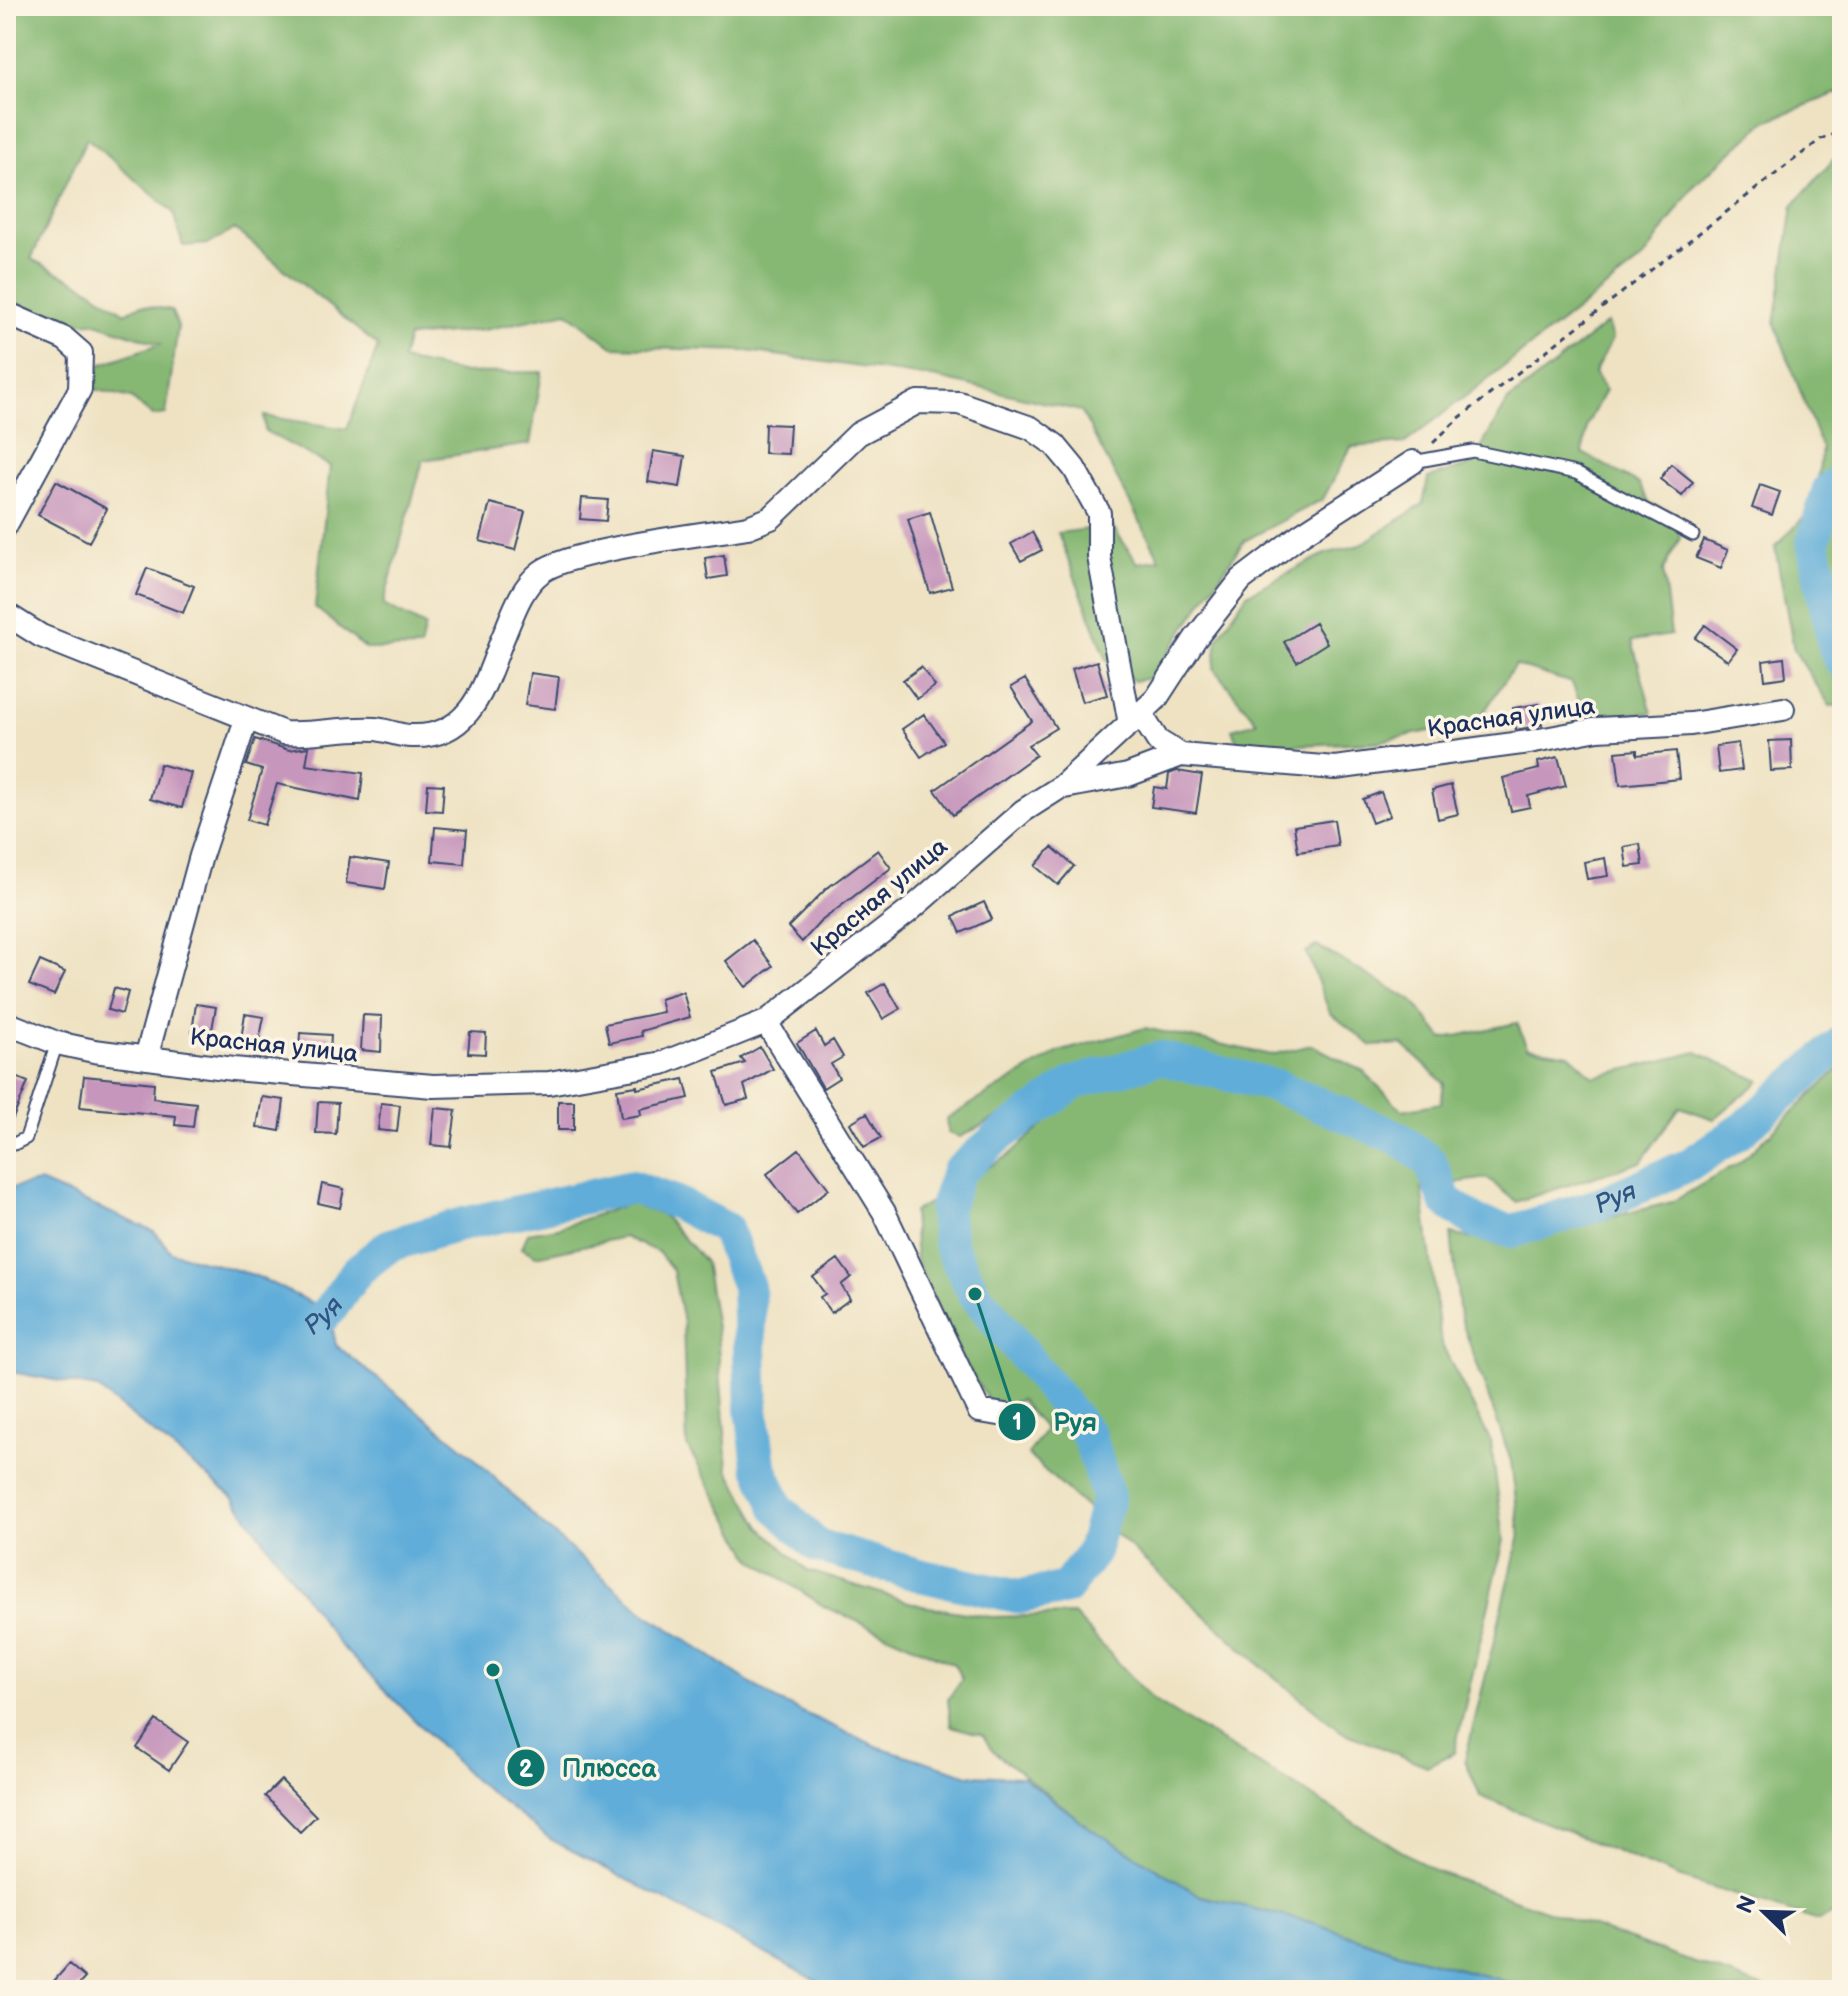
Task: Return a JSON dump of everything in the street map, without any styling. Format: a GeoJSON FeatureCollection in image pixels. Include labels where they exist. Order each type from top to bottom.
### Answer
{"type":"FeatureCollection","features":[{"type":"Feature","properties":{"kind":"street"},"geometry":{"type":"LineString","coordinates":[[6,313],[65,339],[81,353],[83,372],[80,389],[6,525]]}},
{"type":"Feature","properties":{"kind":"street"},"geometry":{"type":"LineString","coordinates":[[8,614],[41,636],[284,733],[316,735],[374,729],[411,736],[442,732],[460,724],[472,707],[517,605],[530,583],[543,570],[575,557],[748,527],[771,518],[858,434],[918,402],[959,403],[1031,428],[1055,445],[1074,468],[1099,513],[1099,557],[1136,720],[1158,741],[1181,755]]}},
{"type":"Feature","properties":{"kind":"street"},"geometry":{"type":"LineString","coordinates":[[1059,788],[1136,720],[1241,580],[1300,535],[1413,462]]}},
{"type":"Feature","properties":{"kind":"street","name":"Красная улица"},"geometry":{"type":"LineString","coordinates":[[6,1023],[57,1043],[146,1058],[433,1086],[549,1083],[663,1063],[766,1022],[909,911],[1023,811],[1059,788],[1128,775],[1181,755],[1335,768],[1598,729],[1691,724],[1783,709]]}},
{"type":"Feature","properties":{"kind":"street"},"geometry":{"type":"LineString","coordinates":[[146,1058],[201,856],[246,720]]}},
{"type":"Feature","properties":{"kind":"street"},"geometry":{"type":"LineString","coordinates":[[766,1022],[884,1212],[979,1411],[1025,1418]]}},
{"type":"Feature","properties":{"kind":"lane"},"geometry":{"type":"LineString","coordinates":[[1413,462],[1473,451],[1576,473],[1693,535]]}},
{"type":"Feature","properties":{"kind":"lane"},"geometry":{"type":"LineString","coordinates":[[6,1143],[14,1144],[26,1138],[57,1043]]}},
{"type":"Feature","properties":{"kind":"path"},"geometry":{"type":"LineString","coordinates":[[1413,462],[1458,419],[1821,139],[1842,131]]}},
{"type":"Feature","properties":{"kind":"green space"},"geometry":{"type":"Polygon","coordinates":[[[20,6],[1842,6],[1842,97],[1837,93],[1766,121],[1693,187],[1644,258],[1405,443],[1351,447],[1323,499],[1244,541],[1151,678],[1134,681],[1107,660],[1058,533],[1112,526],[1138,563],[1160,559],[1081,411],[938,378],[747,351],[613,347],[567,312],[484,330],[408,337],[402,360],[465,373],[542,372],[530,444],[423,460],[383,605],[425,626],[420,648],[366,649],[315,607],[330,466],[265,431],[264,416],[347,429],[378,346],[235,229],[209,244],[183,246],[173,212],[87,138],[31,259],[84,285],[125,313],[141,305],[171,310],[178,326],[166,414],[153,416],[131,398],[94,389],[99,365],[160,344],[93,322],[66,323],[6,298],[6,44],[20,6]]]}},
{"type":"Feature","properties":{"kind":"green space"},"geometry":{"type":"Polygon","coordinates":[[[1842,150],[1842,705],[1830,706],[1794,650],[1775,547],[1814,507],[1822,449],[1775,324],[1793,206],[1842,150]]]}},
{"type":"Feature","properties":{"kind":"green space"},"geometry":{"type":"Polygon","coordinates":[[[1607,323],[1612,339],[1594,373],[1605,390],[1587,425],[1583,453],[1639,484],[1650,504],[1675,513],[1680,538],[1663,570],[1671,635],[1632,641],[1652,713],[1585,716],[1572,683],[1515,665],[1478,721],[1376,742],[1239,747],[1232,729],[1257,722],[1214,669],[1218,638],[1247,594],[1325,554],[1360,545],[1423,504],[1428,478],[1471,465],[1508,401],[1607,323]]]}},
{"type":"Feature","properties":{"kind":"green space"},"geometry":{"type":"Polygon","coordinates":[[[1317,946],[1413,1001],[1443,1039],[1517,1023],[1527,1047],[1569,1054],[1594,1077],[1697,1052],[1760,1081],[1714,1119],[1680,1107],[1641,1162],[1516,1202],[1487,1178],[1422,1188],[1441,1343],[1491,1442],[1504,1540],[1454,1753],[1427,1766],[1342,1732],[1260,1665],[1028,1455],[1045,1429],[1020,1400],[994,1409],[961,1358],[916,1260],[913,1212],[1008,1156],[1062,1108],[1047,1097],[1012,1110],[960,1137],[948,1133],[946,1119],[1059,1052],[1145,1028],[1271,1055],[1312,1045],[1363,1071],[1402,1110],[1441,1103],[1444,1083],[1402,1044],[1372,1046],[1330,1013],[1306,952],[1317,946]]]}},
{"type":"Feature","properties":{"kind":"green space"},"geometry":{"type":"Polygon","coordinates":[[[1842,1066],[1842,1907],[1818,1921],[1678,1877],[1480,1796],[1465,1760],[1520,1535],[1511,1461],[1460,1316],[1451,1234],[1500,1245],[1672,1202],[1740,1162],[1842,1066]]]}},
{"type":"Feature","properties":{"kind":"green space"},"geometry":{"type":"Polygon","coordinates":[[[631,1203],[664,1216],[705,1262],[717,1333],[728,1469],[761,1527],[806,1570],[922,1606],[991,1617],[1074,1615],[1153,1700],[1435,1871],[1771,1990],[1537,1990],[1400,1953],[1314,1923],[1201,1896],[1090,1828],[991,1749],[983,1735],[951,1726],[948,1699],[962,1679],[954,1664],[825,1607],[752,1559],[687,1446],[683,1322],[673,1271],[658,1252],[624,1237],[536,1256],[522,1248],[528,1233],[558,1228],[631,1203]]]}},
{"type":"Feature","properties":{"kind":"water"},"geometry":{"type":"Polygon","coordinates":[[[39,1182],[154,1231],[171,1252],[254,1275],[329,1311],[336,1345],[466,1450],[543,1525],[642,1611],[778,1701],[876,1746],[969,1775],[1023,1777],[1090,1828],[1201,1896],[1314,1923],[1400,1953],[1537,1990],[834,1990],[550,1839],[474,1780],[338,1643],[233,1497],[97,1388],[6,1371],[6,1189],[39,1182]]]}},
{"type":"Feature","properties":{"kind":"building"},"geometry":{"type":"Polygon","coordinates":[[[765,424],[790,425],[788,454],[764,453],[765,424]]]}},
{"type":"Feature","properties":{"kind":"building"},"geometry":{"type":"Polygon","coordinates":[[[653,451],[685,456],[680,487],[648,482],[653,451]]]}},
{"type":"Feature","properties":{"kind":"building"},"geometry":{"type":"Polygon","coordinates":[[[1671,464],[1693,482],[1682,496],[1660,479],[1671,464]]]}},
{"type":"Feature","properties":{"kind":"building"},"geometry":{"type":"Polygon","coordinates":[[[56,481],[107,509],[89,542],[38,515],[56,481]]]}},
{"type":"Feature","properties":{"kind":"building"},"geometry":{"type":"Polygon","coordinates":[[[1760,485],[1780,492],[1772,515],[1752,508],[1760,485]]]}},
{"type":"Feature","properties":{"kind":"building"},"geometry":{"type":"Polygon","coordinates":[[[582,498],[608,500],[606,521],[580,519],[582,498]]]}},
{"type":"Feature","properties":{"kind":"building"},"geometry":{"type":"Polygon","coordinates":[[[490,503],[525,512],[515,550],[480,541],[490,503]]]}},
{"type":"Feature","properties":{"kind":"building"},"geometry":{"type":"Polygon","coordinates":[[[930,512],[952,587],[930,593],[908,519],[930,512]]]}},
{"type":"Feature","properties":{"kind":"building"},"geometry":{"type":"Polygon","coordinates":[[[1032,532],[1042,550],[1021,561],[1011,544],[1032,532]]]}},
{"type":"Feature","properties":{"kind":"building"},"geometry":{"type":"Polygon","coordinates":[[[1704,540],[1728,550],[1721,568],[1696,558],[1704,540]]]}},
{"type":"Feature","properties":{"kind":"building"},"geometry":{"type":"Polygon","coordinates":[[[724,555],[727,576],[708,579],[705,558],[724,555]]]}},
{"type":"Feature","properties":{"kind":"building"},"geometry":{"type":"Polygon","coordinates":[[[147,568],[194,586],[183,613],[136,595],[147,568]]]}},
{"type":"Feature","properties":{"kind":"building"},"geometry":{"type":"Polygon","coordinates":[[[1315,623],[1327,643],[1297,662],[1284,642],[1315,623]]]}},
{"type":"Feature","properties":{"kind":"building"},"geometry":{"type":"Polygon","coordinates":[[[1705,625],[1737,649],[1728,661],[1695,638],[1705,625]]]}},
{"type":"Feature","properties":{"kind":"building"},"geometry":{"type":"Polygon","coordinates":[[[1784,658],[1786,677],[1765,680],[1763,661],[1784,658]]]}},
{"type":"Feature","properties":{"kind":"building"},"geometry":{"type":"Polygon","coordinates":[[[1097,661],[1107,695],[1082,702],[1072,669],[1097,661]]]}},
{"type":"Feature","properties":{"kind":"building"},"geometry":{"type":"Polygon","coordinates":[[[921,667],[935,686],[917,699],[903,680],[921,667]]]}},
{"type":"Feature","properties":{"kind":"building"},"geometry":{"type":"Polygon","coordinates":[[[530,673],[559,677],[555,709],[525,705],[530,673]]]}},
{"type":"Feature","properties":{"kind":"building"},"geometry":{"type":"Polygon","coordinates":[[[1025,679],[1056,728],[1028,745],[1036,755],[953,815],[935,790],[1032,721],[1011,687],[1025,679]]]}},
{"type":"Feature","properties":{"kind":"building"},"geometry":{"type":"Polygon","coordinates":[[[1539,704],[1542,725],[1516,730],[1513,708],[1539,704]]]}},
{"type":"Feature","properties":{"kind":"building"},"geometry":{"type":"Polygon","coordinates":[[[924,714],[944,742],[921,757],[902,729],[924,714]]]}},
{"type":"Feature","properties":{"kind":"building"},"geometry":{"type":"Polygon","coordinates":[[[255,739],[289,750],[309,747],[306,765],[363,773],[360,801],[277,784],[264,825],[247,820],[262,770],[246,765],[255,739]]]}},
{"type":"Feature","properties":{"kind":"building"},"geometry":{"type":"Polygon","coordinates":[[[1791,740],[1792,770],[1771,771],[1769,741],[1791,740]]]}},
{"type":"Feature","properties":{"kind":"building"},"geometry":{"type":"Polygon","coordinates":[[[1738,743],[1742,770],[1719,773],[1716,746],[1738,743]]]}},
{"type":"Feature","properties":{"kind":"building"},"geometry":{"type":"Polygon","coordinates":[[[1637,750],[1637,755],[1676,751],[1679,779],[1620,785],[1616,752],[1637,750]]]}},
{"type":"Feature","properties":{"kind":"building"},"geometry":{"type":"Polygon","coordinates":[[[1558,757],[1566,786],[1528,796],[1530,807],[1511,811],[1503,778],[1539,769],[1538,762],[1558,757]]]}},
{"type":"Feature","properties":{"kind":"building"},"geometry":{"type":"Polygon","coordinates":[[[160,764],[191,773],[182,808],[150,799],[160,764]]]}},
{"type":"Feature","properties":{"kind":"building"},"geometry":{"type":"Polygon","coordinates":[[[1177,771],[1202,775],[1196,813],[1151,807],[1154,787],[1167,789],[1169,774],[1177,771]]]}},
{"type":"Feature","properties":{"kind":"building"},"geometry":{"type":"Polygon","coordinates":[[[428,784],[444,785],[442,811],[426,810],[428,784]]]}},
{"type":"Feature","properties":{"kind":"building"},"geometry":{"type":"Polygon","coordinates":[[[1451,785],[1458,814],[1438,819],[1432,790],[1451,785]]]}},
{"type":"Feature","properties":{"kind":"building"},"geometry":{"type":"Polygon","coordinates":[[[1381,792],[1390,816],[1372,823],[1363,799],[1381,792]]]}},
{"type":"Feature","properties":{"kind":"building"},"geometry":{"type":"Polygon","coordinates":[[[1334,820],[1338,846],[1298,852],[1294,826],[1334,820]]]}},
{"type":"Feature","properties":{"kind":"building"},"geometry":{"type":"Polygon","coordinates":[[[435,827],[467,830],[464,864],[432,861],[435,827]]]}},
{"type":"Feature","properties":{"kind":"building"},"geometry":{"type":"Polygon","coordinates":[[[1640,844],[1643,865],[1627,867],[1624,847],[1640,844]]]}},
{"type":"Feature","properties":{"kind":"building"},"geometry":{"type":"Polygon","coordinates":[[[1052,847],[1074,866],[1058,885],[1035,866],[1052,847]]]}},
{"type":"Feature","properties":{"kind":"building"},"geometry":{"type":"Polygon","coordinates":[[[878,850],[891,868],[820,922],[802,942],[788,927],[826,889],[878,850]]]}},
{"type":"Feature","properties":{"kind":"building"},"geometry":{"type":"Polygon","coordinates":[[[350,857],[389,863],[385,889],[346,883],[350,857]]]}},
{"type":"Feature","properties":{"kind":"building"},"geometry":{"type":"Polygon","coordinates":[[[1605,858],[1608,876],[1587,879],[1584,862],[1605,858]]]}},
{"type":"Feature","properties":{"kind":"building"},"geometry":{"type":"Polygon","coordinates":[[[984,902],[992,919],[961,933],[953,916],[984,902]]]}},
{"type":"Feature","properties":{"kind":"building"},"geometry":{"type":"Polygon","coordinates":[[[753,940],[773,966],[746,987],[726,961],[753,940]]]}},
{"type":"Feature","properties":{"kind":"building"},"geometry":{"type":"Polygon","coordinates":[[[40,961],[65,972],[54,995],[29,985],[40,961]]]}},
{"type":"Feature","properties":{"kind":"building"},"geometry":{"type":"Polygon","coordinates":[[[885,983],[900,1009],[883,1019],[868,993],[885,983]]]}},
{"type":"Feature","properties":{"kind":"building"},"geometry":{"type":"Polygon","coordinates":[[[114,988],[128,992],[122,1014],[108,1010],[114,988]]]}},
{"type":"Feature","properties":{"kind":"building"},"geometry":{"type":"Polygon","coordinates":[[[683,992],[690,1017],[641,1031],[642,1036],[609,1043],[605,1024],[663,1012],[660,999],[683,992]]]}},
{"type":"Feature","properties":{"kind":"building"},"geometry":{"type":"Polygon","coordinates":[[[196,1004],[216,1007],[211,1035],[192,1032],[196,1004]]]}},
{"type":"Feature","properties":{"kind":"building"},"geometry":{"type":"Polygon","coordinates":[[[245,1014],[264,1017],[259,1042],[241,1039],[245,1014]]]}},
{"type":"Feature","properties":{"kind":"building"},"geometry":{"type":"Polygon","coordinates":[[[363,1015],[382,1016],[381,1052],[361,1050],[363,1015]]]}},
{"type":"Feature","properties":{"kind":"building"},"geometry":{"type":"Polygon","coordinates":[[[816,1031],[824,1046],[833,1040],[843,1057],[831,1064],[839,1078],[823,1088],[797,1043],[816,1031]]]}},
{"type":"Feature","properties":{"kind":"building"},"geometry":{"type":"Polygon","coordinates":[[[470,1032],[486,1033],[485,1054],[468,1053],[470,1032]]]}},
{"type":"Feature","properties":{"kind":"building"},"geometry":{"type":"Polygon","coordinates":[[[300,1033],[331,1035],[330,1053],[299,1051],[300,1033]]]}},
{"type":"Feature","properties":{"kind":"building"},"geometry":{"type":"Polygon","coordinates":[[[760,1047],[773,1069],[744,1085],[748,1099],[726,1105],[716,1072],[745,1063],[741,1058],[760,1047]]]}},
{"type":"Feature","properties":{"kind":"building"},"geometry":{"type":"Polygon","coordinates":[[[6,1073],[28,1082],[6,1135],[6,1073]]]}},
{"type":"Feature","properties":{"kind":"building"},"geometry":{"type":"Polygon","coordinates":[[[84,1076],[154,1083],[153,1098],[196,1103],[193,1127],[175,1125],[176,1116],[80,1107],[84,1076]]]}},
{"type":"Feature","properties":{"kind":"building"},"geometry":{"type":"Polygon","coordinates":[[[684,1079],[689,1098],[640,1109],[641,1115],[621,1118],[617,1089],[637,1086],[637,1089],[684,1079]]]}},
{"type":"Feature","properties":{"kind":"building"},"geometry":{"type":"Polygon","coordinates":[[[262,1097],[284,1100],[280,1131],[257,1127],[262,1097]]]}},
{"type":"Feature","properties":{"kind":"building"},"geometry":{"type":"Polygon","coordinates":[[[558,1101],[574,1101],[574,1130],[558,1130],[558,1101]]]}},
{"type":"Feature","properties":{"kind":"building"},"geometry":{"type":"Polygon","coordinates":[[[318,1102],[338,1103],[336,1134],[316,1133],[318,1102]]]}},
{"type":"Feature","properties":{"kind":"building"},"geometry":{"type":"Polygon","coordinates":[[[381,1103],[400,1105],[397,1132],[378,1130],[381,1103]]]}},
{"type":"Feature","properties":{"kind":"building"},"geometry":{"type":"Polygon","coordinates":[[[435,1108],[456,1110],[451,1147],[431,1145],[435,1108]]]}},
{"type":"Feature","properties":{"kind":"building"},"geometry":{"type":"Polygon","coordinates":[[[867,1113],[881,1138],[864,1147],[850,1123],[867,1113]]]}},
{"type":"Feature","properties":{"kind":"building"},"geometry":{"type":"Polygon","coordinates":[[[799,1149],[829,1189],[797,1214],[767,1174],[799,1149]]]}},
{"type":"Feature","properties":{"kind":"building"},"geometry":{"type":"Polygon","coordinates":[[[322,1184],[344,1189],[340,1208],[318,1203],[322,1184]]]}},
{"type":"Feature","properties":{"kind":"building"},"geometry":{"type":"Polygon","coordinates":[[[838,1259],[851,1277],[841,1285],[850,1299],[831,1313],[820,1297],[825,1294],[813,1277],[838,1259]]]}},
{"type":"Feature","properties":{"kind":"building"},"geometry":{"type":"Polygon","coordinates":[[[156,1720],[188,1742],[169,1770],[137,1748],[156,1720]]]}},
{"type":"Feature","properties":{"kind":"building"},"geometry":{"type":"Polygon","coordinates":[[[281,1780],[316,1816],[300,1832],[265,1796],[281,1780]]]}},
{"type":"Feature","properties":{"kind":"building"},"geometry":{"type":"Polygon","coordinates":[[[69,1964],[85,1978],[74,1990],[46,1990],[69,1964]]]}},
{"type":"Feature","properties":{"kind":"waterway","name":"Руя"},"geometry":{"type":"LineString","coordinates":[[1842,479],[1829,489],[1813,542],[1835,648],[1842,662]]}},
{"type":"Feature","properties":{"kind":"waterway","name":"Руя"},"geometry":{"type":"LineString","coordinates":[[294,1340],[329,1311],[357,1271],[390,1245],[463,1224],[632,1187],[677,1203],[726,1229],[748,1286],[752,1409],[759,1465],[778,1508],[817,1546],[923,1576],[1020,1597],[1066,1588],[1093,1552],[1108,1497],[1089,1436],[975,1294],[951,1248],[945,1210],[958,1172],[998,1137],[1074,1083],[1159,1058],[1276,1086],[1398,1138],[1430,1162],[1446,1201],[1479,1224],[1513,1231],[1595,1206],[1689,1165],[1743,1129],[1842,1042]]}},
{"type":"Feature","properties":{"kind":"place","name":"Руя"},"geometry":{"type":"Point","coordinates":[975,1294]}},
{"type":"Feature","properties":{"kind":"place","name":"Плюсса"},"geometry":{"type":"Point","coordinates":[493,1670]}}]}
